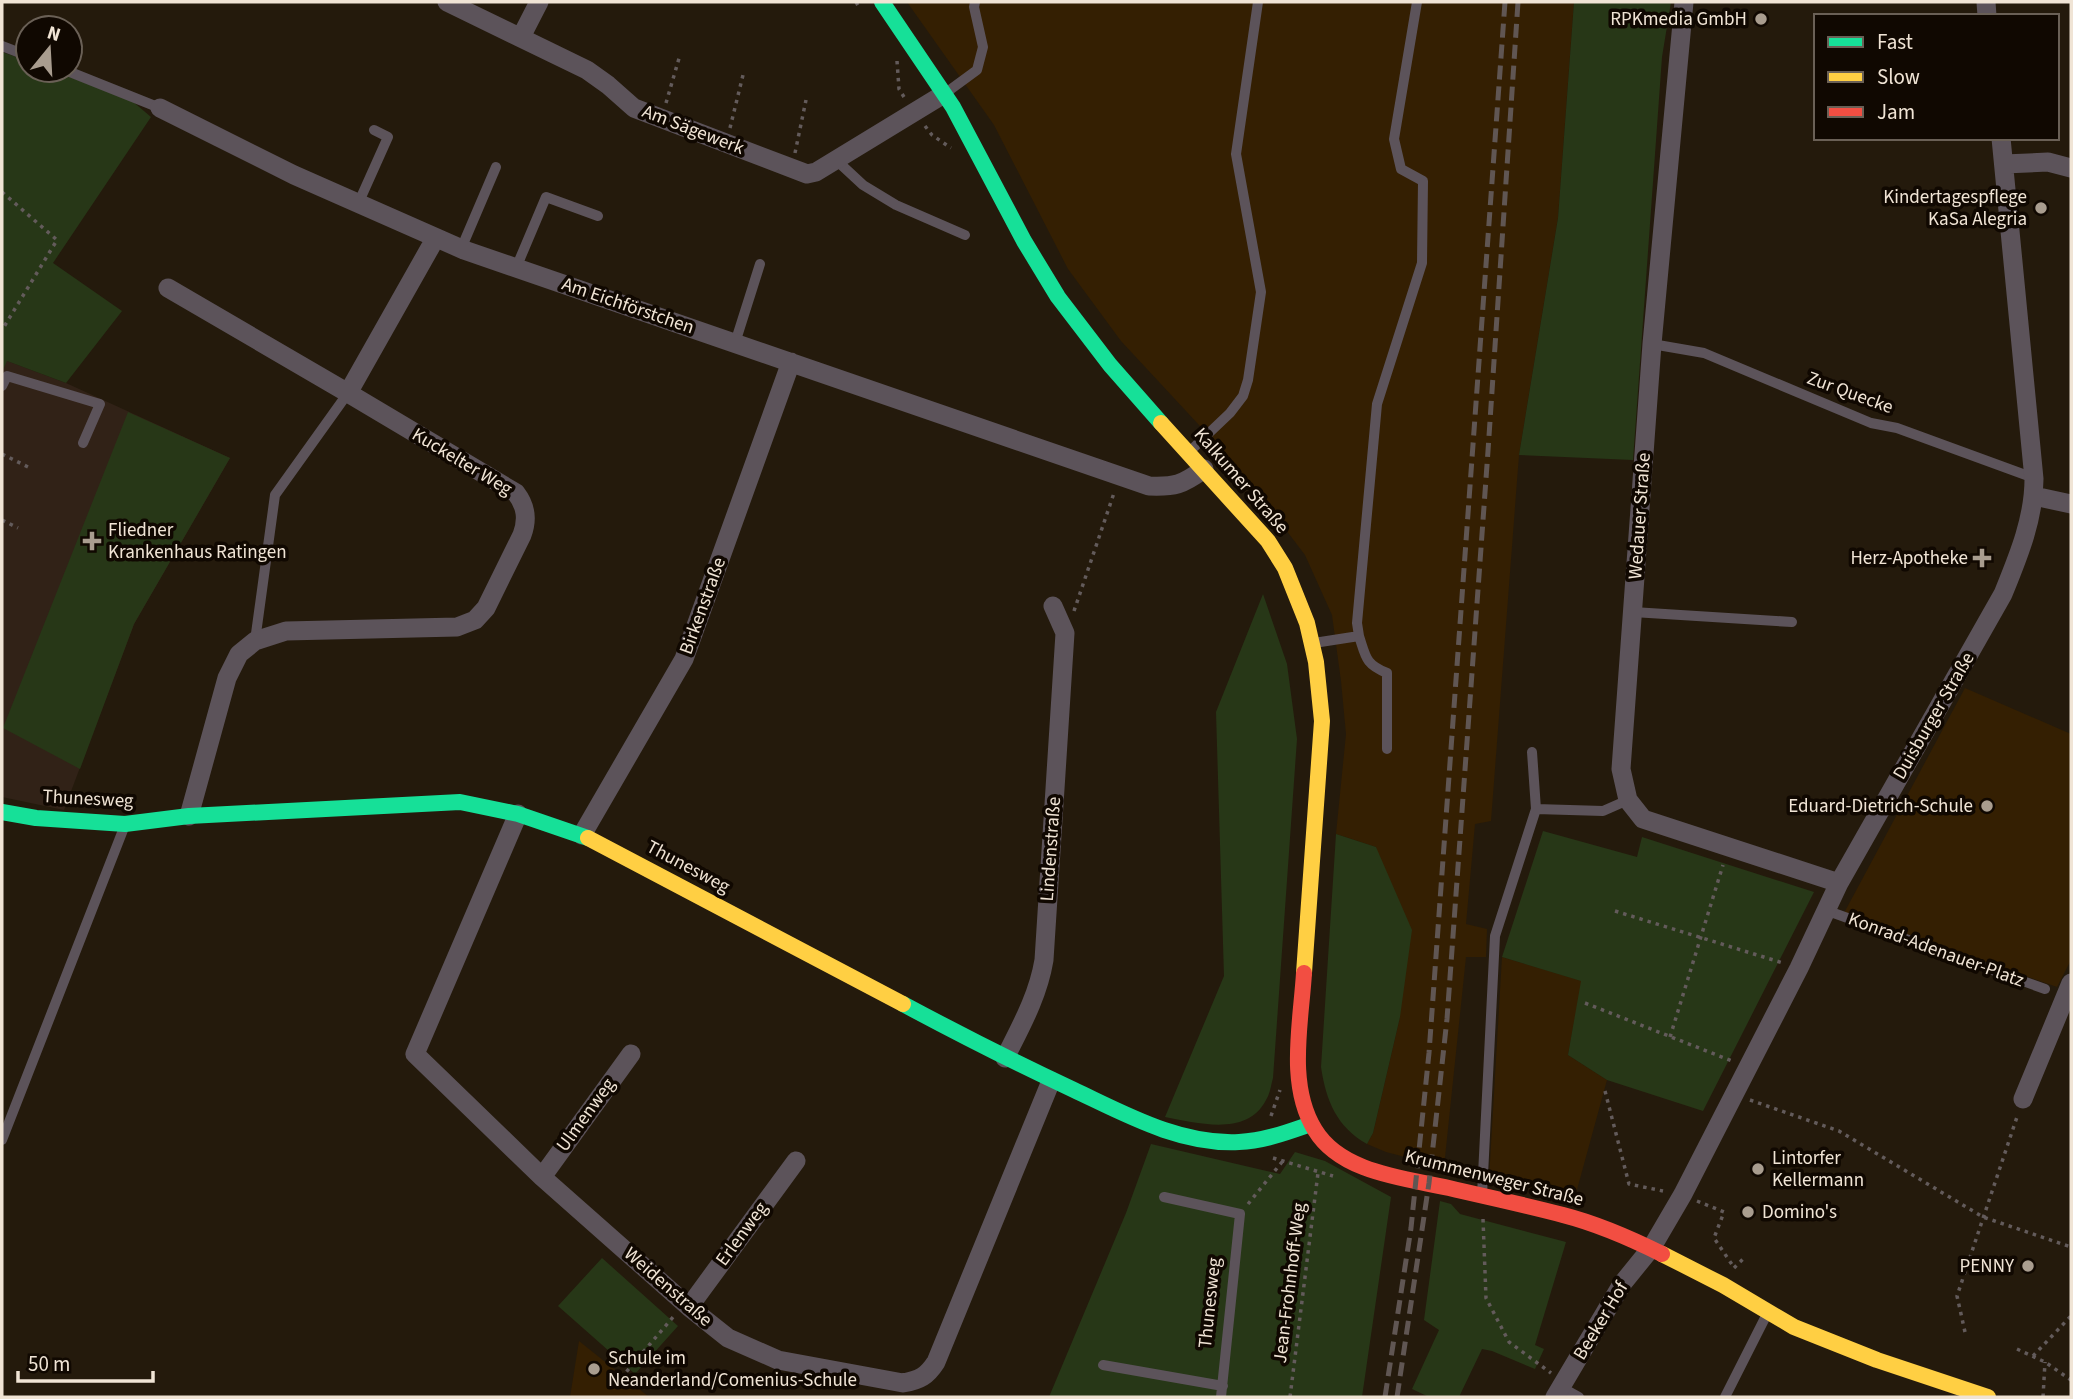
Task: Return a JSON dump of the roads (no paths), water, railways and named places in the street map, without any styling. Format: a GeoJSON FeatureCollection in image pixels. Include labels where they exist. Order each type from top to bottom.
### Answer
{"type":"FeatureCollection","features":[{"type":"Feature","properties":{"kind":"main road","name":"Kalkumer Straße"},"geometry":{"type":"LineString","coordinates":[[882,2],[944,94],[1022,238],[1057,296],[1100,355],[1253,523],[1284,567],[1301,604],[1314,643],[1320,680],[1322,721],[1298,1062],[1302,1099],[1318,1137],[1328,1147]]}},
{"type":"Feature","properties":{"kind":"main road","name":"Thunesweg"},"geometry":{"type":"LineString","coordinates":[[2,812],[36,818],[125,824],[189,816],[460,802],[518,814],[582,835],[1005,1058],[1144,1124],[1213,1141],[1240,1142],[1277,1136],[1311,1124]]}},
{"type":"Feature","properties":{"kind":"main road","name":"Krummenweger Straße"},"geometry":{"type":"LineString","coordinates":[[1328,1147],[1348,1161],[1376,1171],[1564,1215],[1620,1233],[1652,1247]]}},
{"type":"Feature","properties":{"kind":"main road"},"geometry":{"type":"LineString","coordinates":[[1652,1247],[1794,1327],[1877,1360],[1988,1397]]}},
{"type":"Feature","properties":{"kind":"street","name":"Am Sägewerk"},"geometry":{"type":"LineString","coordinates":[[447,2],[587,70],[634,108],[807,174],[817,172],[944,94]]}},
{"type":"Feature","properties":{"kind":"street"},"geometry":{"type":"LineString","coordinates":[[521,37],[539,2]]}},
{"type":"Feature","properties":{"kind":"street","name":"Wedauer Straße"},"geometry":{"type":"LineString","coordinates":[[1628,800],[1621,769],[1652,344],[1684,2]]}},
{"type":"Feature","properties":{"kind":"street","name":"Am Eichförstchen"},"geometry":{"type":"LineString","coordinates":[[160,108],[294,175],[461,249],[1120,477],[1149,486],[1174,487],[1185,483],[1204,469]]}},
{"type":"Feature","properties":{"kind":"street","name":"Duisburger Straße"},"geometry":{"type":"LineString","coordinates":[[1652,1247],[1749,1068],[1828,911],[1839,883],[2003,594],[2021,549],[2034,488],[2001,140]]}},
{"type":"Feature","properties":{"kind":"street"},"geometry":{"type":"LineString","coordinates":[[2004,164],[2048,162],[2071,167]]}},
{"type":"Feature","properties":{"kind":"street"},"geometry":{"type":"LineString","coordinates":[[348,393],[435,239]]}},
{"type":"Feature","properties":{"kind":"street","name":"Kuckelter Weg"},"geometry":{"type":"LineString","coordinates":[[168,288],[516,493],[525,509],[522,535],[486,608],[475,620],[457,627],[286,631],[255,641]]}},
{"type":"Feature","properties":{"kind":"street","name":"Birkenstraße"},"geometry":{"type":"LineString","coordinates":[[582,835],[684,659],[792,362]]}},
{"type":"Feature","properties":{"kind":"street"},"geometry":{"type":"LineString","coordinates":[[2034,488],[2071,504]]}},
{"type":"Feature","properties":{"kind":"street","name":"Lindenstraße"},"geometry":{"type":"LineString","coordinates":[[1005,1058],[1033,1003],[1044,960],[1065,633],[1053,606]]}},
{"type":"Feature","properties":{"kind":"street"},"geometry":{"type":"LineString","coordinates":[[189,816],[227,678],[239,654],[255,641]]}},
{"type":"Feature","properties":{"kind":"street"},"geometry":{"type":"LineString","coordinates":[[1628,800],[1643,819],[1839,883]]}},
{"type":"Feature","properties":{"kind":"street","name":"Weidenstraße"},"geometry":{"type":"LineString","coordinates":[[518,814],[415,1054],[542,1177],[728,1338],[778,1360],[902,1383],[919,1381],[929,1373],[936,1362],[1051,1081]]}},
{"type":"Feature","properties":{"kind":"street"},"geometry":{"type":"LineString","coordinates":[[2023,1099],[2069,990]]}},
{"type":"Feature","properties":{"kind":"street","name":"Ulmenweg"},"geometry":{"type":"LineString","coordinates":[[542,1177],[631,1054]]}},
{"type":"Feature","properties":{"kind":"street","name":"Erlenweg"},"geometry":{"type":"LineString","coordinates":[[687,1305],[796,1161]]}},
{"type":"Feature","properties":{"kind":"street","name":"Beeker Hof"},"geometry":{"type":"LineString","coordinates":[[1560,1389],[1622,1284],[1652,1247]]}},
{"type":"Feature","properties":{"kind":"lane"},"geometry":{"type":"LineString","coordinates":[[944,94],[977,70],[983,47],[975,2]]}},
{"type":"Feature","properties":{"kind":"lane"},"geometry":{"type":"LineString","coordinates":[[1189,452],[1213,431],[1243,396],[1252,355],[1261,292],[1236,153],[1258,2]]}},
{"type":"Feature","properties":{"kind":"lane"},"geometry":{"type":"LineString","coordinates":[[1387,749],[1387,673],[1372,667],[1366,659],[1357,623],[1377,404],[1422,264],[1423,181],[1401,169],[1394,139],[1417,2]]}},
{"type":"Feature","properties":{"kind":"lane","name":"Am Eichförstchen"},"geometry":{"type":"LineString","coordinates":[[84,78],[160,108]]}},
{"type":"Feature","properties":{"kind":"lane"},"geometry":{"type":"LineString","coordinates":[[358,204],[388,137],[374,130]]}},
{"type":"Feature","properties":{"kind":"lane"},"geometry":{"type":"LineString","coordinates":[[835,159],[863,186],[896,205],[965,235]]}},
{"type":"Feature","properties":{"kind":"lane"},"geometry":{"type":"LineString","coordinates":[[461,249],[496,167]]}},
{"type":"Feature","properties":{"kind":"lane"},"geometry":{"type":"LineString","coordinates":[[516,268],[545,197],[598,216]]}},
{"type":"Feature","properties":{"kind":"lane"},"geometry":{"type":"LineString","coordinates":[[736,343],[760,264]]}},
{"type":"Feature","properties":{"kind":"lane","name":"Zur Quecke"},"geometry":{"type":"LineString","coordinates":[[1652,344],[1704,354],[1871,423],[1897,428],[2034,488]]}},
{"type":"Feature","properties":{"kind":"lane"},"geometry":{"type":"LineString","coordinates":[[2,386],[4,374],[100,404],[83,443]]}},
{"type":"Feature","properties":{"kind":"lane"},"geometry":{"type":"LineString","coordinates":[[255,641],[275,495],[348,393]]}},
{"type":"Feature","properties":{"kind":"lane"},"geometry":{"type":"LineString","coordinates":[[1633,612],[1793,622]]}},
{"type":"Feature","properties":{"kind":"lane"},"geometry":{"type":"LineString","coordinates":[[1314,643],[1359,636]]}},
{"type":"Feature","properties":{"kind":"lane"},"geometry":{"type":"LineString","coordinates":[[1482,1196],[1495,936],[1536,809],[1532,751]]}},
{"type":"Feature","properties":{"kind":"lane"},"geometry":{"type":"LineString","coordinates":[[1536,809],[1603,811],[1628,800]]}},
{"type":"Feature","properties":{"kind":"lane"},"geometry":{"type":"LineString","coordinates":[[2,1140],[125,824]]}},
{"type":"Feature","properties":{"kind":"lane","name":"Konrad-Adenauer-Platz"},"geometry":{"type":"LineString","coordinates":[[1828,911],[2045,989]]}},
{"type":"Feature","properties":{"kind":"lane","name":"Thunesweg"},"geometry":{"type":"LineString","coordinates":[[1164,1197],[1240,1214],[1222,1392]]}},
{"type":"Feature","properties":{"kind":"lane"},"geometry":{"type":"LineString","coordinates":[[1725,1397],[1768,1311]]}},
{"type":"Feature","properties":{"kind":"lane"},"geometry":{"type":"LineString","coordinates":[[1103,1364],[1222,1392]]}},
{"type":"Feature","properties":{"kind":"lane"},"geometry":{"type":"LineString","coordinates":[[1560,1389],[1579,1397]]}},
{"type":"Feature","properties":{"kind":"railway"},"geometry":{"type":"LineString","coordinates":[[1385,1397],[1411,1228],[1429,1053],[1505,2]]}},
{"type":"Feature","properties":{"kind":"railway"},"geometry":{"type":"LineString","coordinates":[[1397,1397],[1429,1183],[1447,1019],[1518,2]]}},
{"type":"Feature","properties":{"kind":"place","name":"RPKmedia GmbH"},"geometry":{"type":"Point","coordinates":[1761,19]}},
{"type":"Feature","properties":{"kind":"place","name":"Kindertagespflege KaSa Alegria"},"geometry":{"type":"Point","coordinates":[2041,208]}},
{"type":"Feature","properties":{"kind":"place","name":"Fliedner Krankenhaus Ratingen"},"geometry":{"type":"Point","coordinates":[92,541]}},
{"type":"Feature","properties":{"kind":"place","name":"Herz-Apotheke"},"geometry":{"type":"Point","coordinates":[1982,558]}},
{"type":"Feature","properties":{"kind":"place","name":"Eduard-Dietrich-Schule"},"geometry":{"type":"Point","coordinates":[1987,806]}},
{"type":"Feature","properties":{"kind":"place","name":"Lintorfer Kellermann"},"geometry":{"type":"Point","coordinates":[1758,1169]}},
{"type":"Feature","properties":{"kind":"place","name":"Domino's"},"geometry":{"type":"Point","coordinates":[1748,1212]}},
{"type":"Feature","properties":{"kind":"place","name":"PENNY"},"geometry":{"type":"Point","coordinates":[2028,1266]}},
{"type":"Feature","properties":{"kind":"place","name":"Schule im Neanderland/Comenius-Schule"},"geometry":{"type":"Point","coordinates":[594,1369]}}]}
